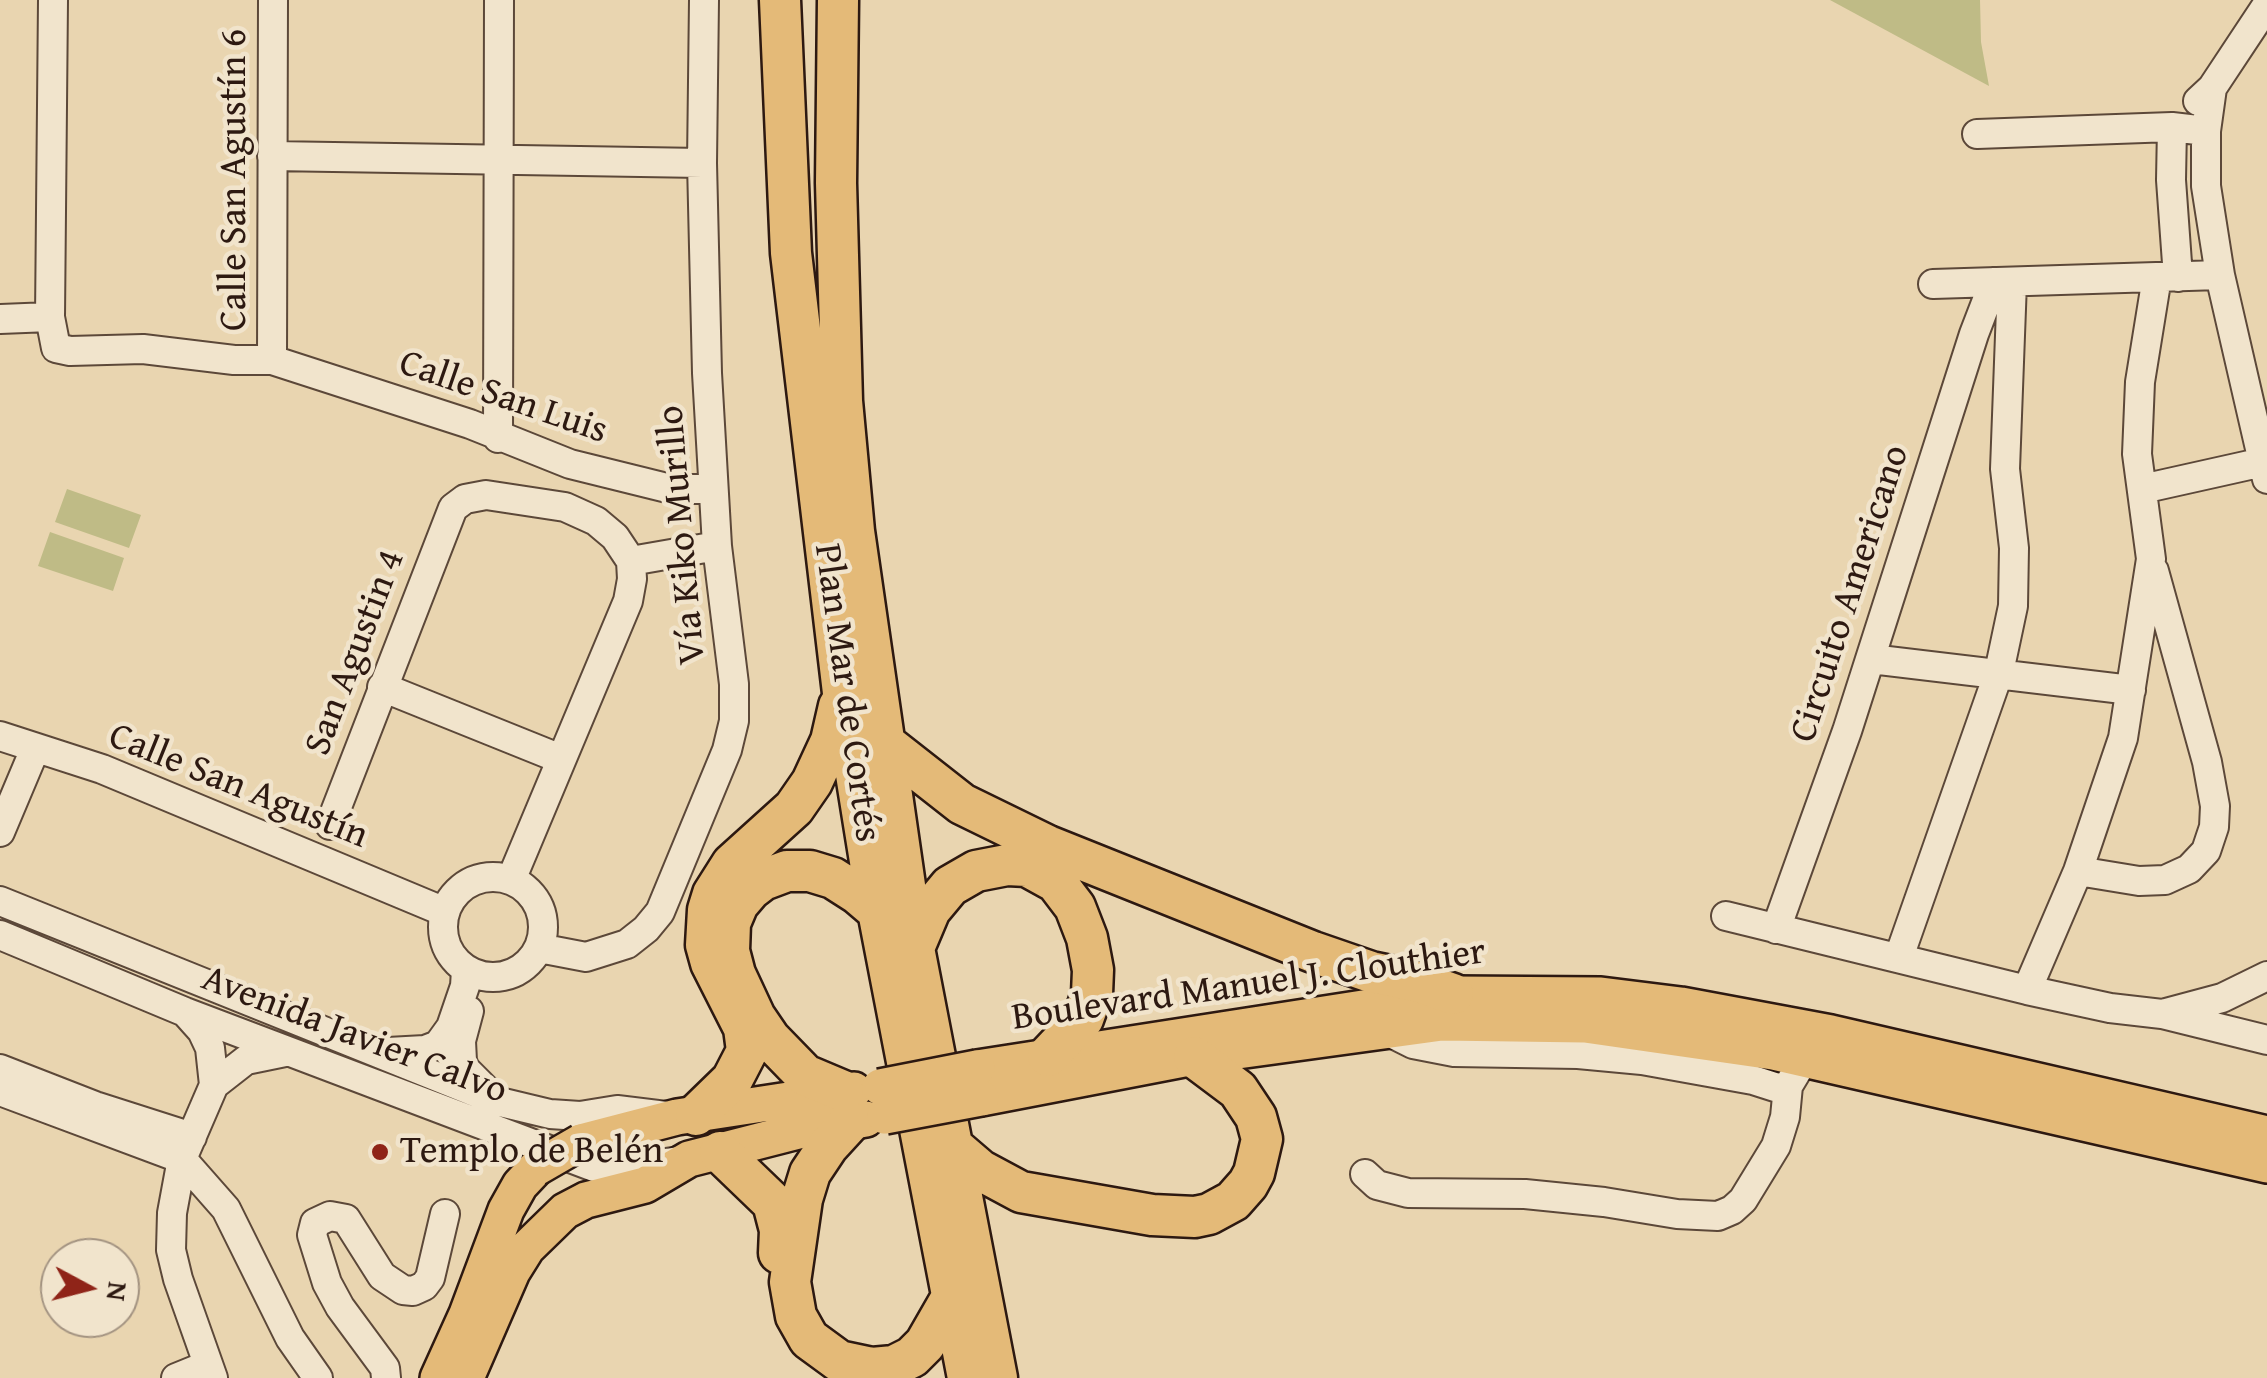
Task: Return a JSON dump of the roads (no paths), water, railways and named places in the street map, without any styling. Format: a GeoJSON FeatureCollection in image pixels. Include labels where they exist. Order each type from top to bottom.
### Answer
{"type":"FeatureCollection","features":[{"type":"Feature","properties":{"kind":"highway","name":"Plan Mar de Cortés"},"geometry":{"type":"LineString","coordinates":[[780,0],[791,254],[843,692],[878,912],[968,1378]]}},
{"type":"Feature","properties":{"kind":"highway","name":"Plan Mar de Cortés"},"geometry":{"type":"LineString","coordinates":[[838,0],[836,182],[842,401],[854,531],[914,948],[996,1378]]}},
{"type":"Feature","properties":{"kind":"highway"},"geometry":{"type":"LineString","coordinates":[[686,1116],[732,1080],[747,1051],[744,1028],[706,944],[708,910],[720,880],[732,864],[794,808],[812,782],[831,741],[843,692]]}},
{"type":"Feature","properties":{"kind":"highway"},"geometry":{"type":"LineString","coordinates":[[883,742],[962,804],[1048,846],[1313,952],[1453,994]]}},
{"type":"Feature","properties":{"kind":"highway"},"geometry":{"type":"LineString","coordinates":[[914,948],[930,910],[950,886],[976,871],[1027,866],[1056,882],[1074,907],[1086,938],[1093,970],[1092,994],[1083,1019],[1048,1056]]}},
{"type":"Feature","properties":{"kind":"highway"},"geometry":{"type":"LineString","coordinates":[[878,912],[832,878],[810,871],[787,871],[750,890],[738,904],[730,923],[729,951],[735,974],[762,1028],[804,1075],[864,1104],[810,1173],[802,1199],[790,1282],[796,1316],[810,1340],[839,1361],[872,1368],[894,1366],[912,1357],[924,1344],[952,1297]]}},
{"type":"Feature","properties":{"kind":"highway"},"geometry":{"type":"LineString","coordinates":[[952,1146],[980,1170],[1021,1192],[1152,1215],[1210,1214],[1233,1201],[1248,1184],[1262,1139],[1256,1117],[1238,1090],[1194,1057]]}},
{"type":"Feature","properties":{"kind":"highway"},"geometry":{"type":"LineString","coordinates":[[704,1155],[773,1203],[780,1230],[779,1311],[783,1332],[796,1358],[816,1378]]}},
{"type":"Feature","properties":{"kind":"main road","name":"Boulevard Manuel J. Clouthier"},"geometry":{"type":"LineString","coordinates":[[979,1082],[1048,1056],[1453,994],[1601,996],[1682,1005],[1831,1033],[2267,1134]]}},
{"type":"Feature","properties":{"kind":"main road","name":"Boulevard Manuel J. Clouthier"},"geometry":{"type":"LineString","coordinates":[[438,1378],[506,1210],[520,1185],[536,1168],[581,1142],[686,1116],[864,1104],[979,1082],[1442,1023],[1585,1025],[1670,1034],[1796,1073],[2267,1165]]}},
{"type":"Feature","properties":{"kind":"main road","name":"Boulevard Manuel J. Clouthier"},"geometry":{"type":"LineString","coordinates":[[466,1378],[512,1272],[526,1248],[546,1226],[586,1200],[645,1185],[704,1155],[806,1129],[864,1104]]}},
{"type":"Feature","properties":{"kind":"street"},"geometry":{"type":"LineString","coordinates":[[0,318],[50,317],[54,0]]}},
{"type":"Feature","properties":{"kind":"street","name":"Calle San Agustín 6"},"geometry":{"type":"LineString","coordinates":[[272,360],[273,0]]}},
{"type":"Feature","properties":{"kind":"street"},"geometry":{"type":"LineString","coordinates":[[498,438],[499,0]]}},
{"type":"Feature","properties":{"kind":"street","name":"Vía Kiko Murillo"},"geometry":{"type":"LineString","coordinates":[[539,948],[586,956],[601,953],[627,944],[660,912],[727,750],[734,720],[734,684],[713,489],[702,163],[704,0]]}},
{"type":"Feature","properties":{"kind":"street"},"geometry":{"type":"LineString","coordinates":[[2078,870],[2138,880],[2165,880],[2189,870],[2206,851],[2214,828],[2215,806],[2207,762],[2151,559],[2136,454],[2140,382],[2167,277],[2172,127],[2212,88],[2267,5]]}},
{"type":"Feature","properties":{"kind":"street"},"geometry":{"type":"LineString","coordinates":[[2142,489],[2265,470],[2220,275],[2206,186],[2206,131],[2212,88]]}},
{"type":"Feature","properties":{"kind":"street"},"geometry":{"type":"LineString","coordinates":[[1978,134],[2172,127],[2206,131]]}},
{"type":"Feature","properties":{"kind":"street"},"geometry":{"type":"LineString","coordinates":[[272,156],[702,163]]}},
{"type":"Feature","properties":{"kind":"street"},"geometry":{"type":"LineString","coordinates":[[1933,284],[2220,275]]}},
{"type":"Feature","properties":{"kind":"street"},"geometry":{"type":"LineString","coordinates":[[1900,958],[1999,672],[2013,606],[2014,548],[2004,468],[2002,282]]}},
{"type":"Feature","properties":{"kind":"street","name":"Circuito Americano"},"geometry":{"type":"LineString","coordinates":[[1776,928],[1871,660],[1974,334],[2002,282]]}},
{"type":"Feature","properties":{"kind":"street","name":"Calle San Luis"},"geometry":{"type":"LineString","coordinates":[[50,317],[53,345],[62,350],[143,349],[234,360],[272,360],[455,419],[570,464],[671,490],[713,489]]}},
{"type":"Feature","properties":{"kind":"street","name":"San Agustin 4"},"geometry":{"type":"LineString","coordinates":[[330,825],[453,508],[475,495],[565,508],[596,520],[615,537],[631,560]]}},
{"type":"Feature","properties":{"kind":"street"},"geometry":{"type":"LineString","coordinates":[[511,880],[628,601],[631,560],[717,546]]}},
{"type":"Feature","properties":{"kind":"street"},"geometry":{"type":"LineString","coordinates":[[2027,990],[2078,870],[2123,738],[2151,559]]}},
{"type":"Feature","properties":{"kind":"street"},"geometry":{"type":"LineString","coordinates":[[1871,660],[2131,690]]}},
{"type":"Feature","properties":{"kind":"street"},"geometry":{"type":"LineString","coordinates":[[382,687],[560,759]]}},
{"type":"Feature","properties":{"kind":"street","name":"Calle San Agustín"},"geometry":{"type":"LineString","coordinates":[[0,736],[102,769],[445,912]]}},
{"type":"Feature","properties":{"kind":"street"},"geometry":{"type":"LineString","coordinates":[[0,832],[35,749]]}},
{"type":"Feature","properties":{"kind":"street"},"geometry":{"type":"LineString","coordinates":[[0,878],[4,886],[45,919]]}},
{"type":"Feature","properties":{"kind":"street"},"geometry":{"type":"LineString","coordinates":[[479,879],[511,880],[536,900],[543,932],[539,948],[522,969],[510,975],[474,973],[446,944],[445,912],[464,886],[479,879]]}},
{"type":"Feature","properties":{"kind":"street","name":"Avenida Javier Calvo"},"geometry":{"type":"LineString","coordinates":[[0,901],[500,1102],[550,1114],[580,1116],[617,1110],[686,1116]]}},
{"type":"Feature","properties":{"kind":"street"},"geometry":{"type":"LineString","coordinates":[[1726,916],[2027,990],[2110,1008],[2162,1014],[2267,1040]]}},
{"type":"Feature","properties":{"kind":"street","name":"Avenida Javier Calvo"},"geometry":{"type":"LineString","coordinates":[[0,935],[185,1012],[594,1167],[632,1168],[704,1155]]}},
{"type":"Feature","properties":{"kind":"street"},"geometry":{"type":"LineString","coordinates":[[376,1053],[425,1050],[438,1044],[452,1027],[465,986],[474,973]]}},
{"type":"Feature","properties":{"kind":"street"},"geometry":{"type":"LineString","coordinates":[[474,973],[460,1050],[465,1070],[500,1102]]}},
{"type":"Feature","properties":{"kind":"street"},"geometry":{"type":"LineString","coordinates":[[2162,1014],[2222,998],[2267,976]]}},
{"type":"Feature","properties":{"kind":"street"},"geometry":{"type":"LineString","coordinates":[[185,1012],[202,1031],[210,1048],[214,1085]]}},
{"type":"Feature","properties":{"kind":"street"},"geometry":{"type":"LineString","coordinates":[[176,1378],[210,1372],[171,1250],[172,1213],[187,1148],[214,1085],[246,1060],[288,1052]]}},
{"type":"Feature","properties":{"kind":"street"},"geometry":{"type":"LineString","coordinates":[[0,1068],[187,1148],[226,1209],[290,1338],[318,1378]]}},
{"type":"Feature","properties":{"kind":"street"},"geometry":{"type":"LineString","coordinates":[[1364,1174],[1376,1184],[1408,1193],[1525,1194],[1718,1216],[1744,1200],[1776,1146],[1796,1073]]}},
{"type":"Feature","properties":{"kind":"street"},"geometry":{"type":"LineString","coordinates":[[0,1091],[187,1148]]}},
{"type":"Feature","properties":{"kind":"street"},"geometry":{"type":"LineString","coordinates":[[386,1378],[385,1368],[340,1307],[320,1267],[312,1235],[315,1223],[330,1216],[346,1219],[382,1276],[402,1290],[413,1291],[430,1278],[445,1214]]}},
{"type":"Feature","properties":{"kind":"street"},"geometry":{"type":"LineString","coordinates":[[320,1267],[362,1241]]}},
{"type":"Feature","properties":{"kind":"place","name":"Templo de Belén"},"geometry":{"type":"Point","coordinates":[380,1152]}}]}
